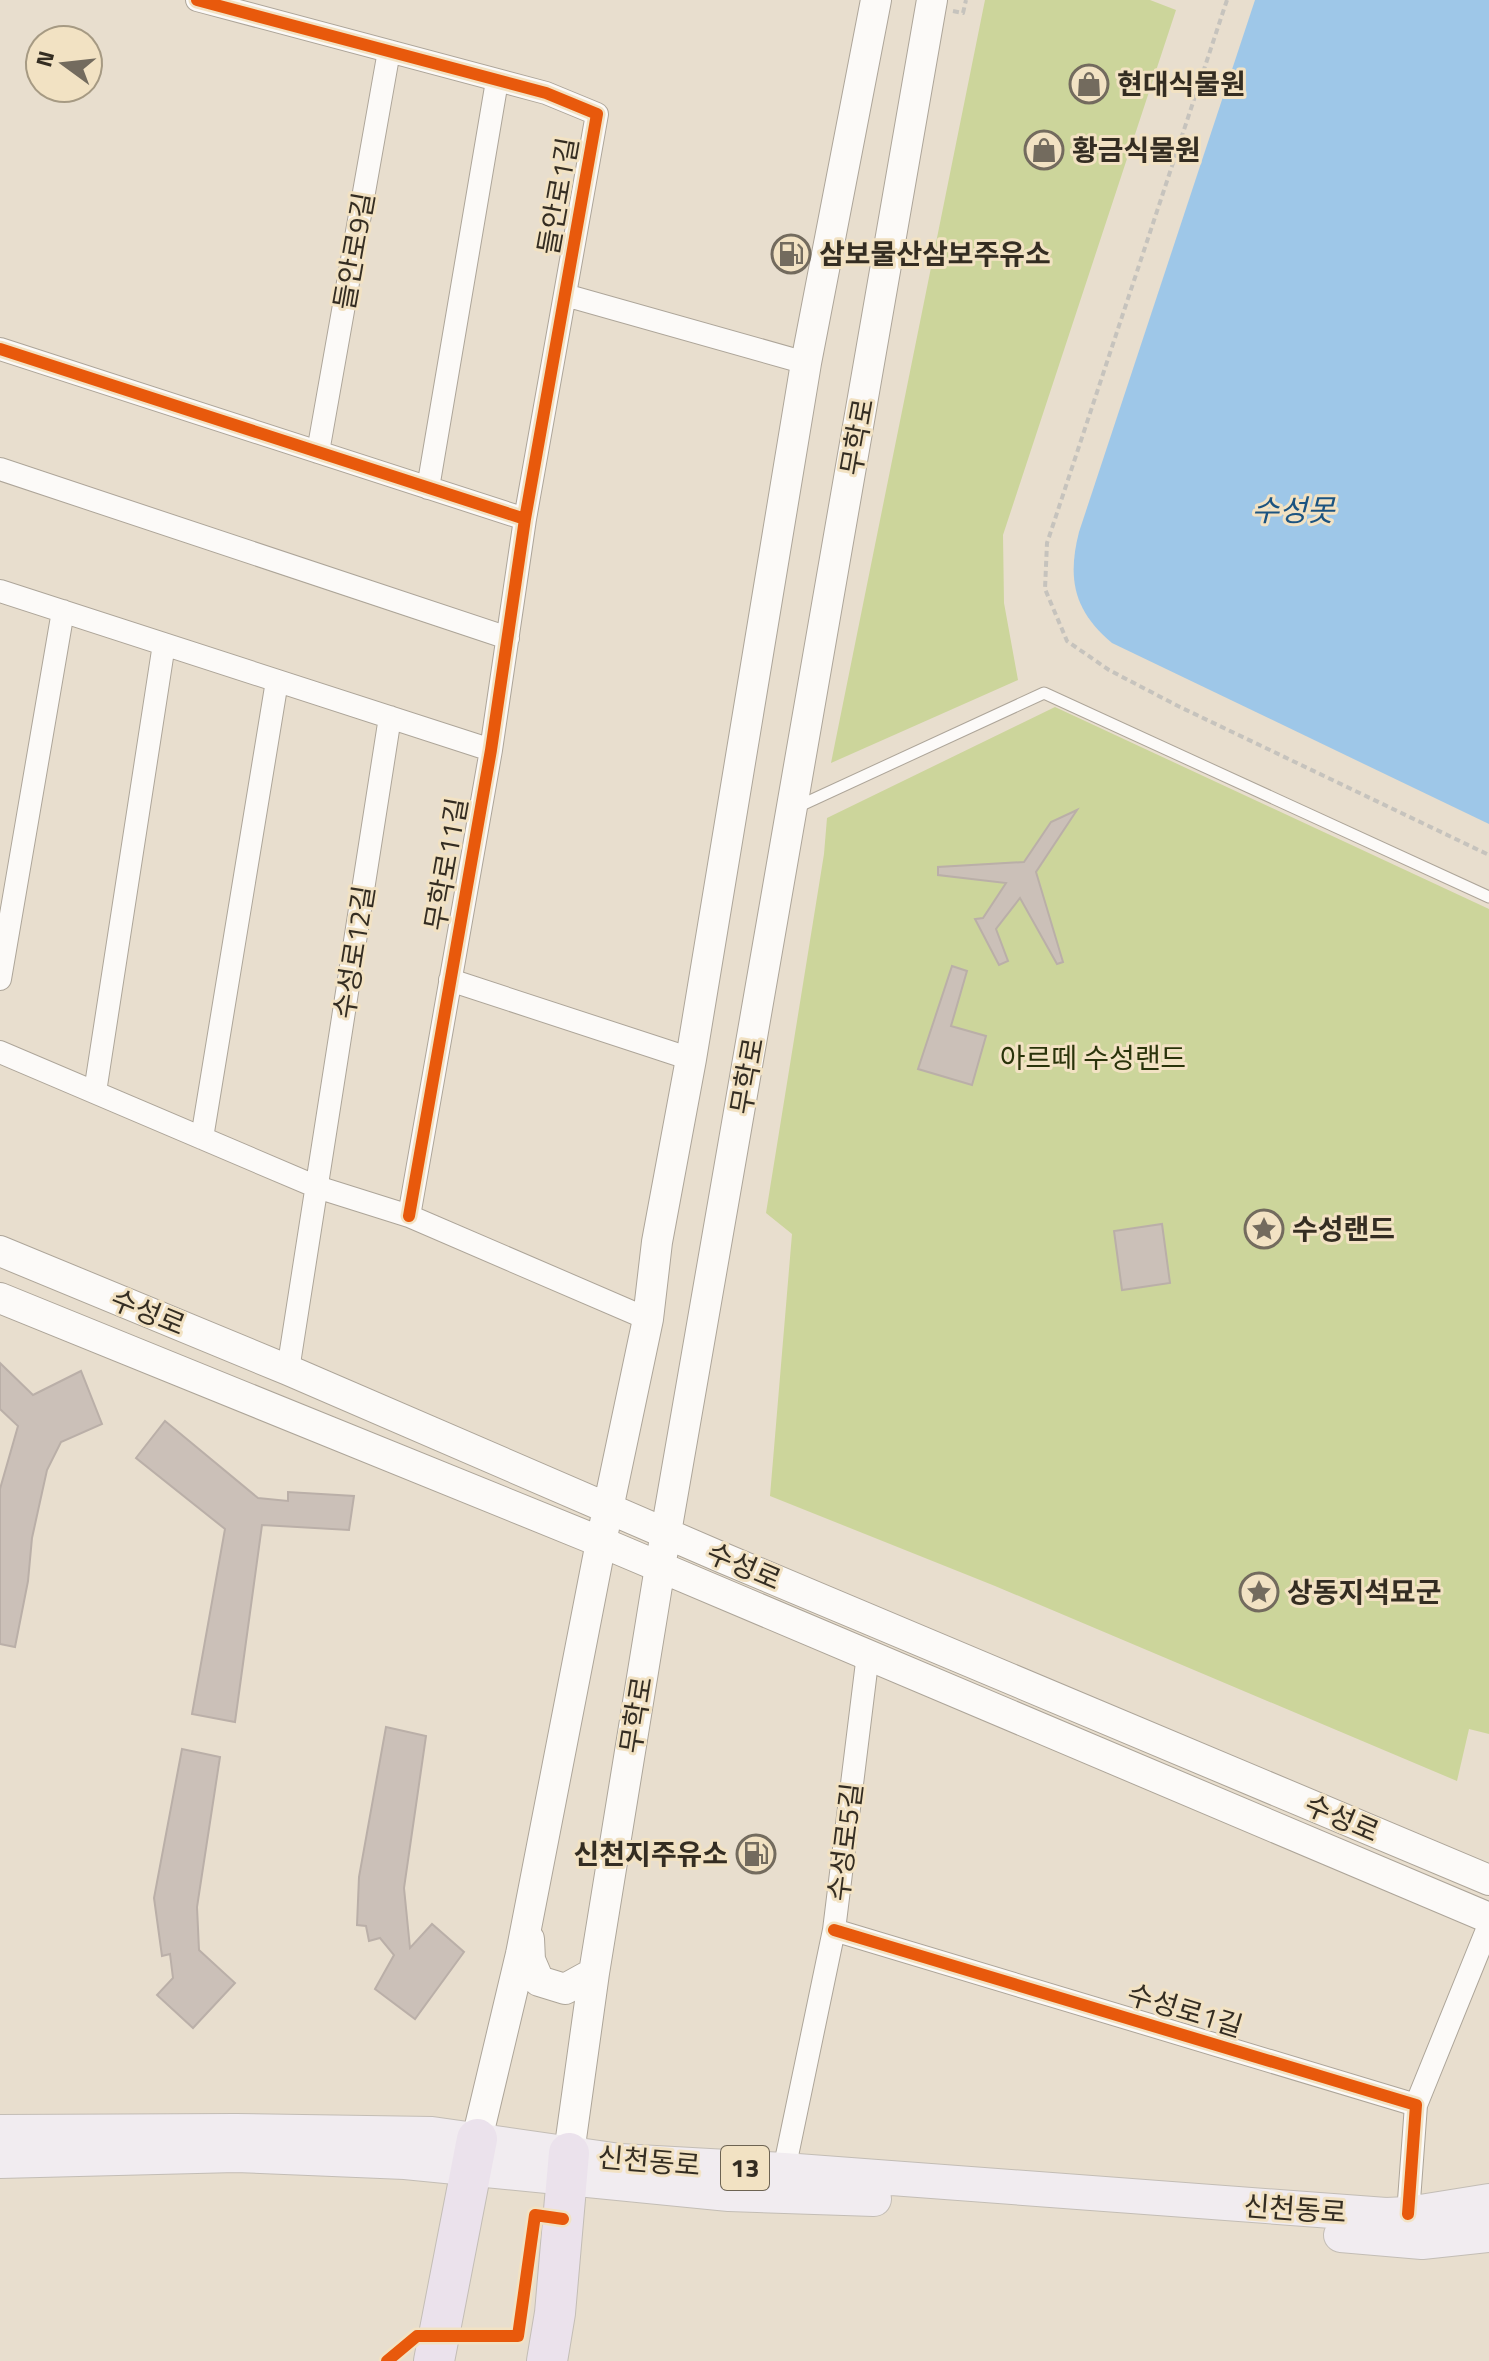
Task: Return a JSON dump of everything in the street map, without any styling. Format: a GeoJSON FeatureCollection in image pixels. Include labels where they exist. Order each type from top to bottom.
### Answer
{"type":"FeatureCollection","features":[{"type":"Feature","properties":{"kind":"highway"},"geometry":{"type":"LineString","coordinates":[[436,2344],[474,2153]]}},
{"type":"Feature","properties":{"kind":"highway"},"geometry":{"type":"LineString","coordinates":[[547,2361],[555,2313],[568,2166]]}},
{"type":"Feature","properties":{"kind":"main road","name":"무학로"},"geometry":{"type":"LineString","coordinates":[[474,2153],[529,1917],[601,1542],[648,1319],[657,1242],[691,1059],[806,363],[876,0]]}},
{"type":"Feature","properties":{"kind":"main road","name":"무학로"},"geometry":{"type":"LineString","coordinates":[[568,2166],[594,1973],[660,1567],[932,0]]}},
{"type":"Feature","properties":{"kind":"main road","name":"수성로"},"geometry":{"type":"LineString","coordinates":[[0,1251],[288,1370],[1489,1880]]}},
{"type":"Feature","properties":{"kind":"main road","name":"수성로"},"geometry":{"type":"LineString","coordinates":[[0,1298],[601,1542],[1489,1918]]}},
{"type":"Feature","properties":{"kind":"main road"},"geometry":{"type":"LineString","coordinates":[[529,1917],[530,1960],[539,1981],[565,1989],[594,1973]]}},
{"type":"Feature","properties":{"kind":"main road","name":"신천동로"},"geometry":{"type":"LineString","coordinates":[[0,2132],[432,2134],[474,2153]]}},
{"type":"Feature","properties":{"kind":"main road","name":"신천동로"},"geometry":{"type":"LineString","coordinates":[[0,2161],[474,2153],[729,2194],[862,2198],[1422,2242],[1486,2238]]}},
{"type":"Feature","properties":{"kind":"main road","name":"신천동로"},"geometry":{"type":"LineString","coordinates":[[568,2166],[620,2161],[784,2170],[1289,2210],[1408,2214],[1489,2201]]}},
{"type":"Feature","properties":{"kind":"street"},"geometry":{"type":"LineString","coordinates":[[197,0],[497,81],[428,488]]}},
{"type":"Feature","properties":{"kind":"street","name":"들안로9길"},"geometry":{"type":"LineString","coordinates":[[318,452],[389,51]]}},
{"type":"Feature","properties":{"kind":"street","name":"들안로1길"},"geometry":{"type":"LineString","coordinates":[[497,81],[546,93],[597,114],[565,295]]}},
{"type":"Feature","properties":{"kind":"street"},"geometry":{"type":"LineString","coordinates":[[565,295],[806,363]]}},
{"type":"Feature","properties":{"kind":"street","name":"무학로11길"},"geometry":{"type":"LineString","coordinates":[[409,1216],[491,750],[525,519],[565,295]]}},
{"type":"Feature","properties":{"kind":"street"},"geometry":{"type":"LineString","coordinates":[[0,349],[525,519]]}},
{"type":"Feature","properties":{"kind":"street"},"geometry":{"type":"LineString","coordinates":[[0,469],[508,638]]}},
{"type":"Feature","properties":{"kind":"street"},"geometry":{"type":"LineString","coordinates":[[0,591],[491,750]]}},
{"type":"Feature","properties":{"kind":"street"},"geometry":{"type":"LineString","coordinates":[[0,979],[63,611]]}},
{"type":"Feature","properties":{"kind":"street"},"geometry":{"type":"LineString","coordinates":[[95,1092],[164,644]]}},
{"type":"Feature","properties":{"kind":"street"},"geometry":{"type":"LineString","coordinates":[[202,1138],[277,681]]}},
{"type":"Feature","properties":{"kind":"street","name":"수성로12길"},"geometry":{"type":"LineString","coordinates":[[288,1370],[390,717]]}},
{"type":"Feature","properties":{"kind":"street","name":"무학로"},"geometry":{"type":"LineString","coordinates":[[450,980],[691,1059]]}},
{"type":"Feature","properties":{"kind":"street"},"geometry":{"type":"LineString","coordinates":[[0,1052],[317,1187],[409,1216],[648,1319]]}},
{"type":"Feature","properties":{"kind":"street","name":"수성로5길"},"geometry":{"type":"LineString","coordinates":[[784,2170],[834,1930],[868,1654]]}},
{"type":"Feature","properties":{"kind":"street"},"geometry":{"type":"LineString","coordinates":[[1408,2214],[1416,2105],[1489,1925]]}},
{"type":"Feature","properties":{"kind":"street","name":"수성로1길"},"geometry":{"type":"LineString","coordinates":[[834,1930],[1416,2105]]}},
{"type":"Feature","properties":{"kind":"lane"},"geometry":{"type":"LineString","coordinates":[[793,809],[1044,693],[1489,897]]}},
{"type":"Feature","properties":{"kind":"path"},"geometry":{"type":"LineString","coordinates":[[1227,0],[1047,543],[1045,589],[1067,641],[1109,670],[1489,855]]}},
{"type":"Feature","properties":{"kind":"green space"},"geometry":{"type":"Polygon","coordinates":[[[985,0],[1150,0],[1176,10],[1003,535],[1004,603],[1018,680],[831,763],[985,0]]]}},
{"type":"Feature","properties":{"kind":"green space","name":"아르떼 수성랜드"},"geometry":{"type":"Polygon","coordinates":[[[1055,707],[1489,909],[1489,1734],[1469,1729],[1457,1781],[995,1586],[770,1496],[792,1234],[766,1213],[824,854],[827,818],[1055,707]]]}},
{"type":"Feature","properties":{"kind":"water","name":"수성못"},"geometry":{"type":"Polygon","coordinates":[[[1255,0],[1489,0],[1489,824],[1112,643],[1089,619],[1077,593],[1074,565],[1079,532],[1255,0]]]}},
{"type":"Feature","properties":{"kind":"building"},"geometry":{"type":"Polygon","coordinates":[[[1077,810],[1036,872],[1063,962],[1057,964],[1020,898],[996,929],[1008,961],[999,965],[975,919],[983,918],[1006,883],[938,875],[938,867],[1024,862],[1051,822],[1077,810]]]}},
{"type":"Feature","properties":{"kind":"building"},"geometry":{"type":"Polygon","coordinates":[[[952,966],[967,971],[951,1026],[986,1036],[972,1085],[918,1069],[952,966]]]}},
{"type":"Feature","properties":{"kind":"building"},"geometry":{"type":"Polygon","coordinates":[[[1162,1224],[1170,1283],[1122,1290],[1114,1231],[1162,1224]]]}},
{"type":"Feature","properties":{"kind":"building"},"geometry":{"type":"Polygon","coordinates":[[[0,1363],[33,1395],[81,1371],[102,1424],[61,1442],[47,1470],[32,1538],[28,1581],[15,1647],[0,1644],[0,1489],[18,1426],[0,1409],[0,1363]]]}},
{"type":"Feature","properties":{"kind":"building"},"geometry":{"type":"Polygon","coordinates":[[[165,1421],[258,1498],[288,1501],[288,1492],[354,1496],[349,1530],[262,1525],[235,1722],[192,1714],[225,1529],[136,1458],[165,1421]]]}},
{"type":"Feature","properties":{"kind":"building"},"geometry":{"type":"Polygon","coordinates":[[[386,1727],[426,1736],[404,1888],[410,1948],[432,1924],[464,1952],[415,2019],[375,1989],[394,1955],[380,1938],[369,1941],[366,1926],[357,1925],[359,1877],[386,1727]]]}},
{"type":"Feature","properties":{"kind":"building"},"geometry":{"type":"Polygon","coordinates":[[[182,1749],[220,1757],[197,1907],[199,1950],[235,1983],[193,2028],[157,1995],[173,1978],[170,1954],[162,1956],[154,1898],[182,1749]]]}},
{"type":"Feature","properties":{"kind":"cycle path"},"geometry":{"type":"LineString","coordinates":[[197,0],[546,93],[597,114],[525,519],[491,750],[409,1216]]}},
{"type":"Feature","properties":{"kind":"cycle path"},"geometry":{"type":"LineString","coordinates":[[0,349],[525,519]]}},
{"type":"Feature","properties":{"kind":"cycle path"},"geometry":{"type":"LineString","coordinates":[[834,1930],[1416,2105],[1408,2214]]}},
{"type":"Feature","properties":{"kind":"cycle path"},"geometry":{"type":"LineString","coordinates":[[387,2361],[417,2336],[518,2336],[535,2215],[563,2219]]}},
{"type":"Feature","properties":{"kind":"place","name":"현대식물원"},"geometry":{"type":"Point","coordinates":[1089,84]}},
{"type":"Feature","properties":{"kind":"place","name":"황금식물원"},"geometry":{"type":"Point","coordinates":[1044,150]}},
{"type":"Feature","properties":{"kind":"place","name":"삼보물산삼보주유소"},"geometry":{"type":"Point","coordinates":[791,254]}},
{"type":"Feature","properties":{"kind":"place","name":"수성랜드"},"geometry":{"type":"Point","coordinates":[1264,1229]}},
{"type":"Feature","properties":{"kind":"place","name":"상동지석묘군"},"geometry":{"type":"Point","coordinates":[1259,1592]}},
{"type":"Feature","properties":{"kind":"place","name":"신천지주유소"},"geometry":{"type":"Point","coordinates":[756,1854]}}]}
